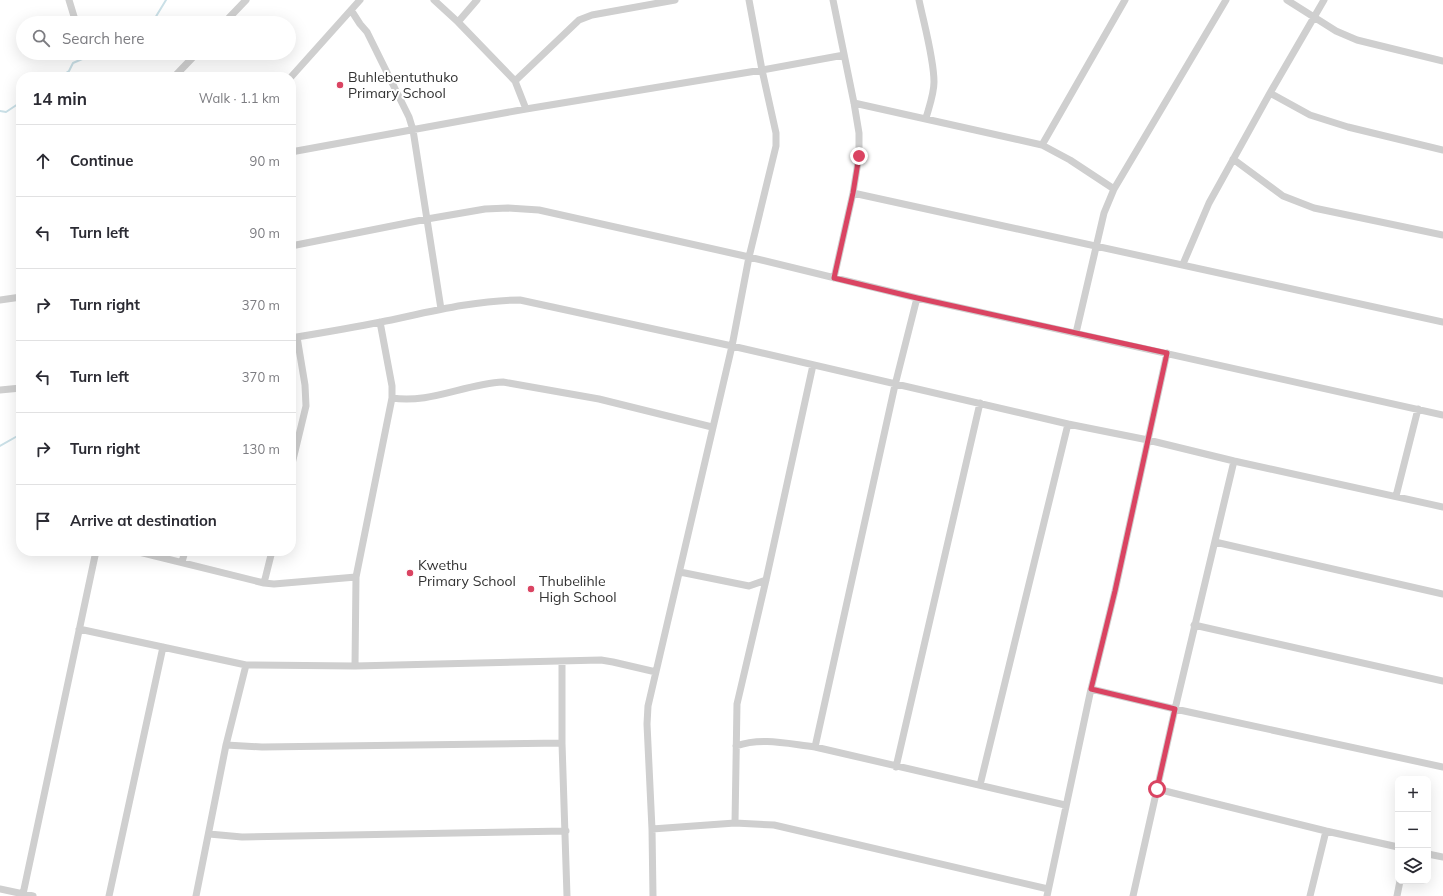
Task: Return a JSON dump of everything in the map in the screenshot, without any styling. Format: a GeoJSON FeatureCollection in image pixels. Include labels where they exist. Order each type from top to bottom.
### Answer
{"type":"FeatureCollection","features":[{"type":"Feature","properties":{"kind":"street"},"geometry":{"type":"LineString","coordinates":[[69,0],[74,16]]}},
{"type":"Feature","properties":{"kind":"street"},"geometry":{"type":"LineString","coordinates":[[231,16],[246,0]]}},
{"type":"Feature","properties":{"kind":"street"},"geometry":{"type":"LineString","coordinates":[[295,72],[360,0]]}},
{"type":"Feature","properties":{"kind":"street"},"geometry":{"type":"LineString","coordinates":[[434,0],[458,22],[516,81],[526,109]]}},
{"type":"Feature","properties":{"kind":"street"},"geometry":{"type":"LineString","coordinates":[[458,22],[477,0]]}},
{"type":"Feature","properties":{"kind":"street"},"geometry":{"type":"LineString","coordinates":[[516,81],[579,20],[592,14],[660,1],[675,0]]}},
{"type":"Feature","properties":{"kind":"street"},"geometry":{"type":"LineString","coordinates":[[653,896],[652,829],[647,717],[648,706],[732,346],[749,256],[776,146],[776,133],[749,0]]}},
{"type":"Feature","properties":{"kind":"street"},"geometry":{"type":"LineString","coordinates":[[833,0],[859,133],[859,156],[853,193],[834,278]]}},
{"type":"Feature","properties":{"kind":"street"},"geometry":{"type":"LineString","coordinates":[[918,0],[931,58],[934,82],[931,102],[926,118]]}},
{"type":"Feature","properties":{"kind":"street"},"geometry":{"type":"LineString","coordinates":[[1042,145],[1125,0]]}},
{"type":"Feature","properties":{"kind":"street"},"geometry":{"type":"LineString","coordinates":[[1076,333],[1104,212],[1114,189],[1226,0]]}},
{"type":"Feature","properties":{"kind":"street"},"geometry":{"type":"LineString","coordinates":[[1286,0],[1336,31],[1357,40],[1443,61]]}},
{"type":"Feature","properties":{"kind":"street"},"geometry":{"type":"LineString","coordinates":[[1183,264],[1208,203],[1324,0]]}},
{"type":"Feature","properties":{"kind":"street"},"geometry":{"type":"LineString","coordinates":[[351,10],[367,32],[409,117],[413,130],[441,309]]}},
{"type":"Feature","properties":{"kind":"street"},"geometry":{"type":"LineString","coordinates":[[296,151],[526,109],[844,55]]}},
{"type":"Feature","properties":{"kind":"street"},"geometry":{"type":"LineString","coordinates":[[179,72],[190,60]]}},
{"type":"Feature","properties":{"kind":"street"},"geometry":{"type":"LineString","coordinates":[[1270,93],[1310,114],[1348,127],[1443,150]]}},
{"type":"Feature","properties":{"kind":"street"},"geometry":{"type":"LineString","coordinates":[[854,103],[1042,145],[1070,160],[1114,189]]}},
{"type":"Feature","properties":{"kind":"street"},"geometry":{"type":"LineString","coordinates":[[1233,159],[1283,196],[1301,204],[1443,235]]}},
{"type":"Feature","properties":{"kind":"street"},"geometry":{"type":"LineString","coordinates":[[853,193],[1443,322]]}},
{"type":"Feature","properties":{"kind":"street"},"geometry":{"type":"LineString","coordinates":[[296,245],[485,209],[508,208],[538,210],[749,256],[917,298],[1443,415]]}},
{"type":"Feature","properties":{"kind":"street"},"geometry":{"type":"LineString","coordinates":[[0,300],[16,298]]}},
{"type":"Feature","properties":{"kind":"street"},"geometry":{"type":"LineString","coordinates":[[815,747],[895,385],[917,298]]}},
{"type":"Feature","properties":{"kind":"street"},"geometry":{"type":"LineString","coordinates":[[296,338],[441,309],[520,300],[732,346],[895,385],[980,402],[1068,424],[1148,440],[1234,461],[1443,506]]}},
{"type":"Feature","properties":{"kind":"street"},"geometry":{"type":"LineString","coordinates":[[355,666],[356,577],[392,398],[392,386],[380,322]]}},
{"type":"Feature","properties":{"kind":"street"},"geometry":{"type":"LineString","coordinates":[[296,347],[305,385],[306,406],[296,447]]}},
{"type":"Feature","properties":{"kind":"street"},"geometry":{"type":"LineString","coordinates":[[652,829],[735,822],[794,828],[1048,892],[1065,805],[1115,591],[1167,353]]}},
{"type":"Feature","properties":{"kind":"street"},"geometry":{"type":"LineString","coordinates":[[735,822],[737,704],[739,692],[766,580],[813,365]]}},
{"type":"Feature","properties":{"kind":"street"},"geometry":{"type":"LineString","coordinates":[[392,398],[403,400],[420,398],[503,382],[599,399],[712,427]]}},
{"type":"Feature","properties":{"kind":"street"},"geometry":{"type":"LineString","coordinates":[[0,390],[16,388]]}},
{"type":"Feature","properties":{"kind":"street"},"geometry":{"type":"LineString","coordinates":[[896,767],[980,402]]}},
{"type":"Feature","properties":{"kind":"street"},"geometry":{"type":"LineString","coordinates":[[1396,496],[1418,409]]}},
{"type":"Feature","properties":{"kind":"street"},"geometry":{"type":"LineString","coordinates":[[980,786],[1068,424]]}},
{"type":"Feature","properties":{"kind":"street"},"geometry":{"type":"LineString","coordinates":[[1133,896],[1194,626],[1234,461]]}},
{"type":"Feature","properties":{"kind":"street"},"geometry":{"type":"LineString","coordinates":[[1215,542],[1443,594]]}},
{"type":"Feature","properties":{"kind":"street"},"geometry":{"type":"LineString","coordinates":[[23,894],[95,556]]}},
{"type":"Feature","properties":{"kind":"street"},"geometry":{"type":"LineString","coordinates":[[156,556],[264,583],[274,584],[356,577]]}},
{"type":"Feature","properties":{"kind":"street"},"geometry":{"type":"LineString","coordinates":[[182,562],[184,556]]}},
{"type":"Feature","properties":{"kind":"street"},"geometry":{"type":"LineString","coordinates":[[264,583],[271,556]]}},
{"type":"Feature","properties":{"kind":"street"},"geometry":{"type":"LineString","coordinates":[[680,572],[749,586],[766,580]]}},
{"type":"Feature","properties":{"kind":"street"},"geometry":{"type":"LineString","coordinates":[[1194,626],[1443,681]]}},
{"type":"Feature","properties":{"kind":"street"},"geometry":{"type":"LineString","coordinates":[[79,629],[246,664],[355,666],[601,660],[656,672]]}},
{"type":"Feature","properties":{"kind":"street"},"geometry":{"type":"LineString","coordinates":[[109,896],[163,647]]}},
{"type":"Feature","properties":{"kind":"street"},"geometry":{"type":"LineString","coordinates":[[562,662],[562,743],[567,896]]}},
{"type":"Feature","properties":{"kind":"street"},"geometry":{"type":"LineString","coordinates":[[196,896],[226,745],[246,664]]}},
{"type":"Feature","properties":{"kind":"street"},"geometry":{"type":"LineString","coordinates":[[1091,689],[1175,709],[1443,767]]}},
{"type":"Feature","properties":{"kind":"street"},"geometry":{"type":"LineString","coordinates":[[736,746],[748,742],[761,741],[815,747],[1065,805]]}},
{"type":"Feature","properties":{"kind":"street"},"geometry":{"type":"LineString","coordinates":[[226,745],[262,747],[562,743]]}},
{"type":"Feature","properties":{"kind":"street"},"geometry":{"type":"LineString","coordinates":[[1157,789],[1326,831],[1395,846]]}},
{"type":"Feature","properties":{"kind":"street"},"geometry":{"type":"LineString","coordinates":[[209,834],[242,837],[566,831]]}},
{"type":"Feature","properties":{"kind":"street"},"geometry":{"type":"LineString","coordinates":[[1310,896],[1326,831]]}},
{"type":"Feature","properties":{"kind":"street"},"geometry":{"type":"LineString","coordinates":[[1431,855],[1443,857]]}},
{"type":"Feature","properties":{"kind":"street"},"geometry":{"type":"LineString","coordinates":[[1397,896],[1399,884]]}},
{"type":"Feature","properties":{"kind":"street"},"geometry":{"type":"LineString","coordinates":[[0,888],[34,896]]}},
{"type":"Feature","properties":{"kind":"waterway"},"geometry":{"type":"LineString","coordinates":[[156,16],[166,0]]}},
{"type":"Feature","properties":{"kind":"waterway"},"geometry":{"type":"LineString","coordinates":[[68,72],[73,63],[80,60]]}},
{"type":"Feature","properties":{"kind":"waterway"},"geometry":{"type":"LineString","coordinates":[[0,111],[6,112],[16,105]]}},
{"type":"Feature","properties":{"kind":"waterway"},"geometry":{"type":"LineString","coordinates":[[0,446],[16,437]]}},
{"type":"Feature","properties":{"kind":"place","name":"Buhlebentuthuko Primary School"},"geometry":{"type":"Point","coordinates":[340,85]}},
{"type":"Feature","properties":{"kind":"place","name":"Kwethu Primary School"},"geometry":{"type":"Point","coordinates":[410,573]}},
{"type":"Feature","properties":{"kind":"place","name":"Thubelihle High School"},"geometry":{"type":"Point","coordinates":[531,589]}},
{"type":"Feature","properties":{"kind":"route"},"geometry":{"type":"LineString","coordinates":[[859,156],[853,193],[834,278],[917,298],[1167,353],[1115,591],[1091,689],[1175,709],[1157,789]]}}]}
